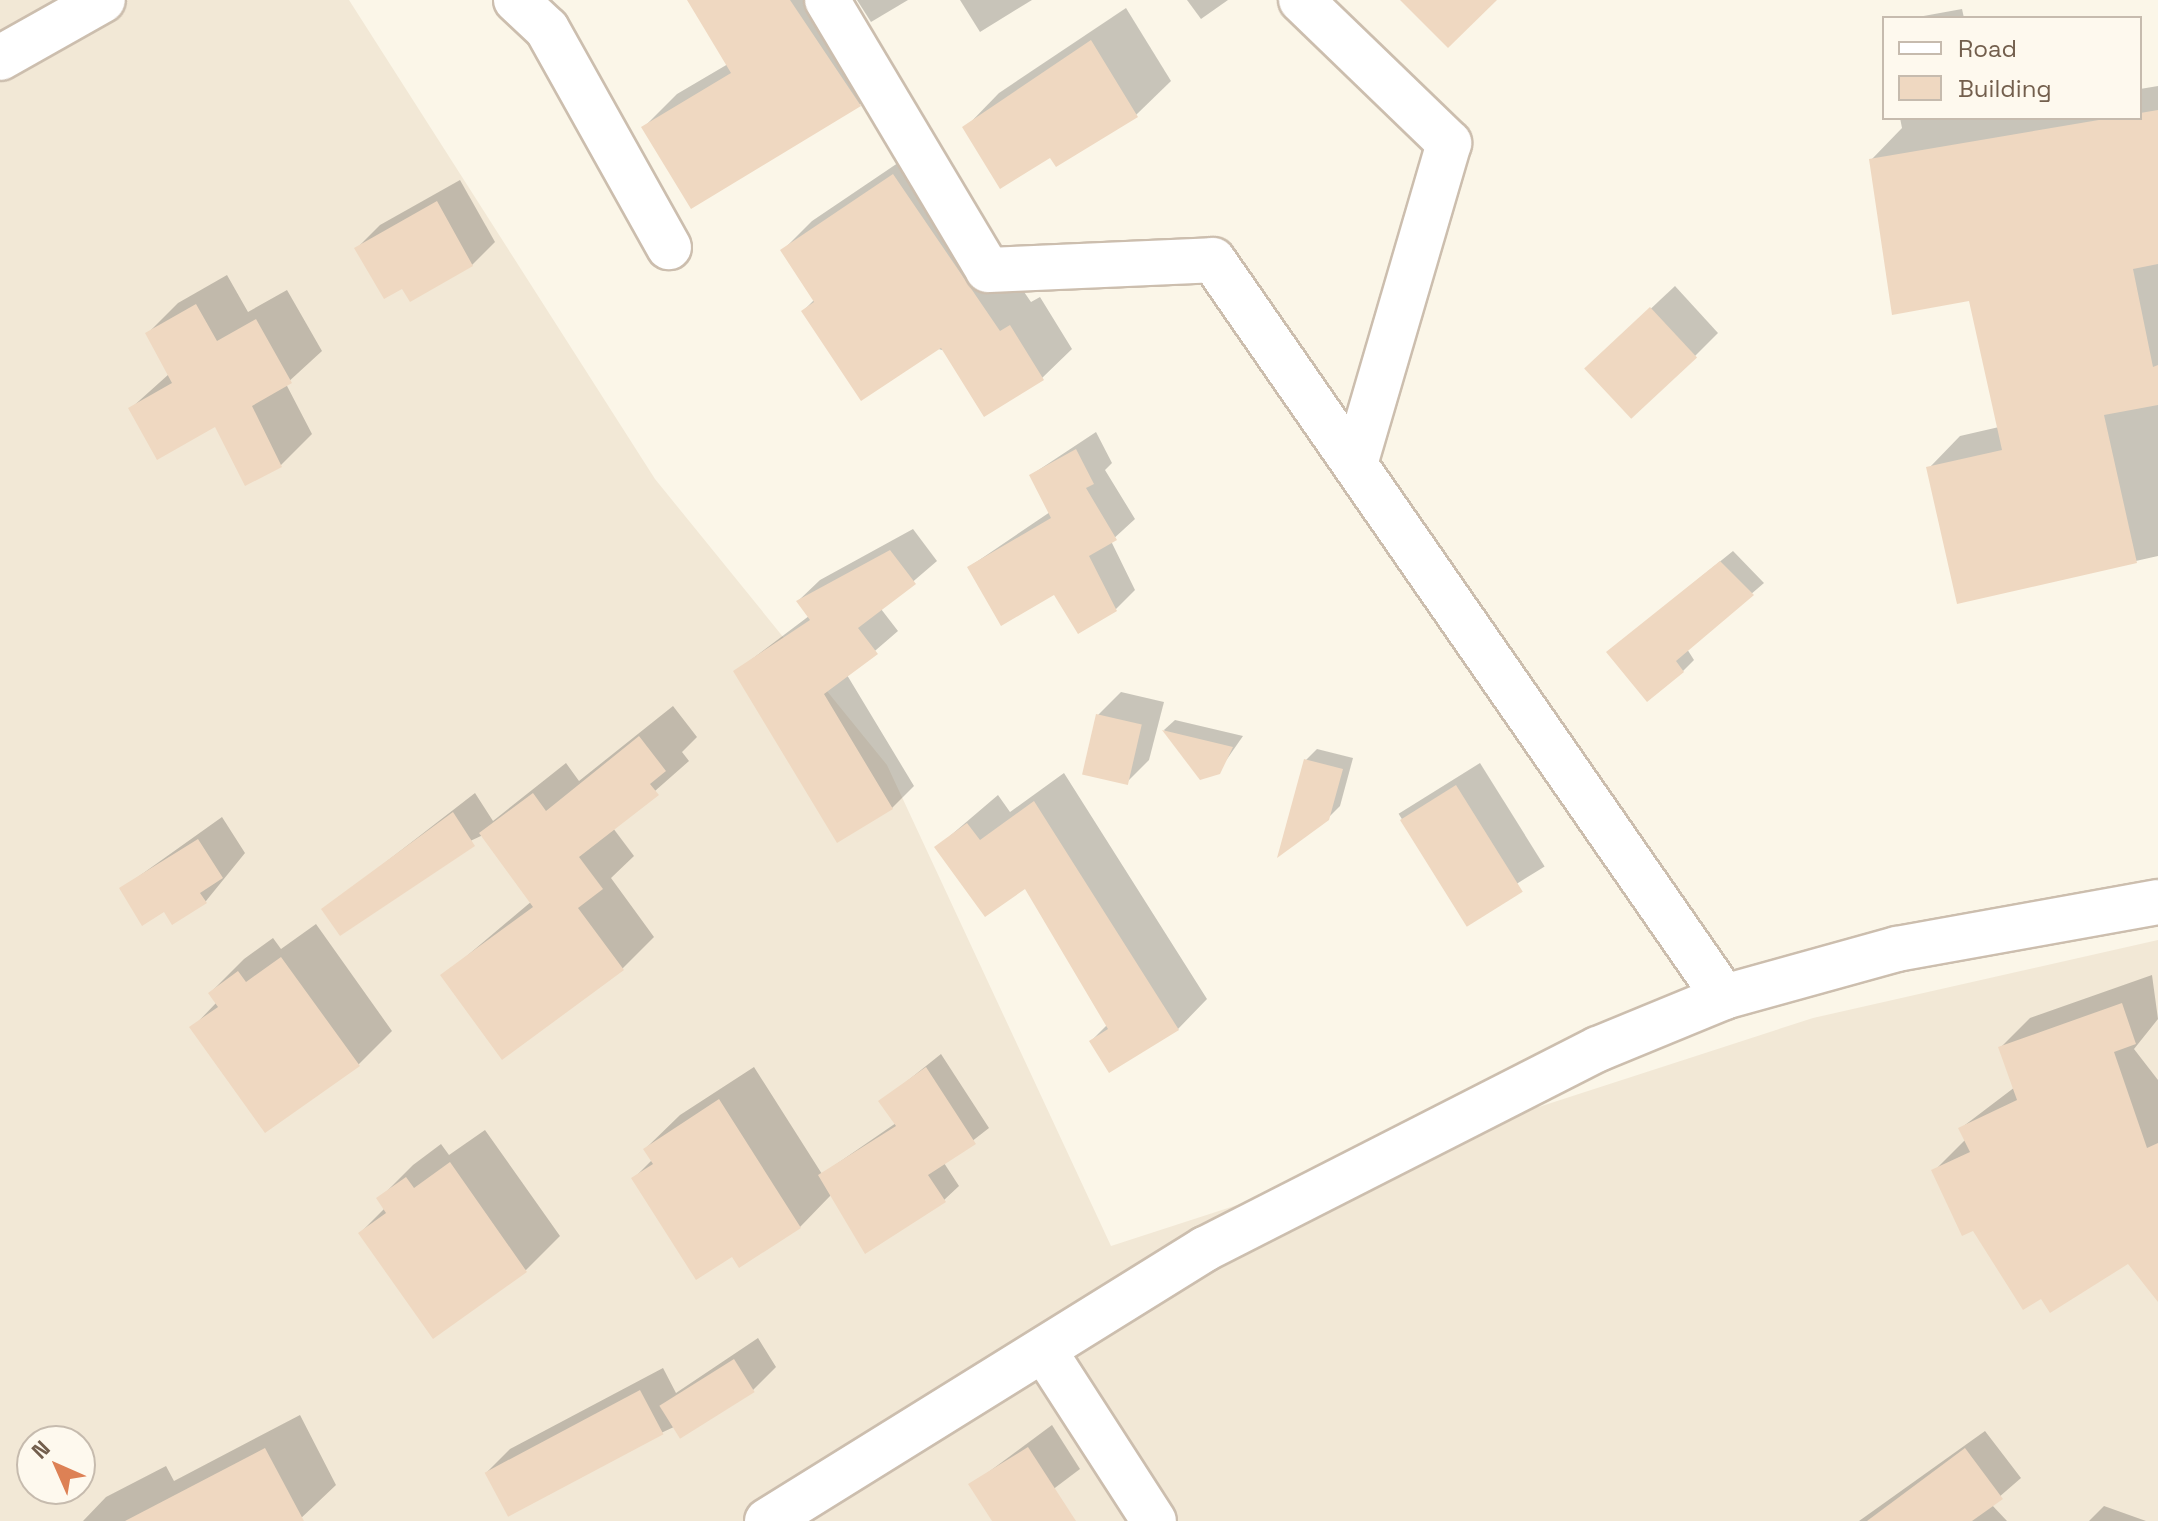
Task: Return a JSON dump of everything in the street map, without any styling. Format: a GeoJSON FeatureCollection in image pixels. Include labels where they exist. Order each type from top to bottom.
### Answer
{"type":"FeatureCollection","features":[{"type":"Feature","properties":{"kind":"street"},"geometry":{"type":"LineString","coordinates":[[0,58],[103,0]]}},
{"type":"Feature","properties":{"kind":"street"},"geometry":{"type":"LineString","coordinates":[[516,0],[547,29],[669,247]]}},
{"type":"Feature","properties":{"kind":"street"},"geometry":{"type":"LineString","coordinates":[[827,0],[988,270],[1213,260],[1724,997]]}},
{"type":"Feature","properties":{"kind":"street"},"geometry":{"type":"LineString","coordinates":[[1301,0],[1449,143],[1355,464]]}},
{"type":"Feature","properties":{"kind":"street"},"geometry":{"type":"LineString","coordinates":[[767,1521],[1338,1175],[1724,997],[1897,949],[2158,902]]}},
{"type":"Feature","properties":{"kind":"street"},"geometry":{"type":"LineString","coordinates":[[1045,1352],[1154,1521]]}},
{"type":"Feature","properties":{"kind":"shaded area"},"geometry":{"type":"Polygon","coordinates":[[[0,0],[349,0],[655,479],[887,765],[1111,1246],[1813,1018],[2158,940],[2158,1521],[0,1521],[0,0]]]}},
{"type":"Feature","properties":{"kind":"building"},"geometry":{"type":"Polygon","coordinates":[[[687,0],[790,0],[861,106],[691,209],[641,127],[731,73],[687,0]]]}},
{"type":"Feature","properties":{"kind":"building"},"geometry":{"type":"Polygon","coordinates":[[[1400,0],[1497,0],[1448,48],[1400,0]]]}},
{"type":"Feature","properties":{"kind":"building"},"geometry":{"type":"Polygon","coordinates":[[[1091,40],[1138,117],[1056,167],[1050,158],[1000,189],[962,127],[1091,40]]]}},
{"type":"Feature","properties":{"kind":"building"},"geometry":{"type":"Polygon","coordinates":[[[2158,110],[2158,264],[2133,269],[2153,367],[2158,365],[2158,405],[2104,415],[2137,563],[1957,604],[1926,467],[2002,450],[1969,301],[1892,315],[1869,159],[2099,120],[2142,120],[2142,113],[2158,110]]]}},
{"type":"Feature","properties":{"kind":"building"},"geometry":{"type":"Polygon","coordinates":[[[893,174],[1000,331],[1010,325],[1044,380],[984,417],[941,348],[861,401],[801,311],[814,302],[780,250],[893,174]]]}},
{"type":"Feature","properties":{"kind":"building"},"geometry":{"type":"Polygon","coordinates":[[[437,201],[473,266],[410,302],[402,289],[384,299],[354,248],[437,201]]]}},
{"type":"Feature","properties":{"kind":"building"},"geometry":{"type":"Polygon","coordinates":[[[196,304],[217,341],[256,319],[292,383],[252,406],[282,467],[245,486],[215,427],[157,460],[128,408],[172,383],[145,333],[196,304]]]}},
{"type":"Feature","properties":{"kind":"building"},"geometry":{"type":"Polygon","coordinates":[[[1650,307],[1697,357],[1631,419],[1584,368],[1650,307]]]}},
{"type":"Feature","properties":{"kind":"building"},"geometry":{"type":"Polygon","coordinates":[[[1076,449],[1094,484],[1086,488],[1117,540],[1089,556],[1117,611],[1078,634],[1054,595],[1001,626],[967,567],[1051,518],[1029,475],[1076,449]]]}},
{"type":"Feature","properties":{"kind":"building"},"geometry":{"type":"Polygon","coordinates":[[[890,550],[916,584],[858,628],[878,654],[824,694],[893,809],[837,843],[733,671],[810,620],[796,601],[890,550]]]}},
{"type":"Feature","properties":{"kind":"building"},"geometry":{"type":"Polygon","coordinates":[[[1720,561],[1754,595],[1676,661],[1684,672],[1647,702],[1606,652],[1720,561]]]}},
{"type":"Feature","properties":{"kind":"building"},"geometry":{"type":"Polygon","coordinates":[[[1096,714],[1142,725],[1128,785],[1082,774],[1096,714]]]}},
{"type":"Feature","properties":{"kind":"building"},"geometry":{"type":"Polygon","coordinates":[[[1162,730],[1233,747],[1220,774],[1200,780],[1162,730]]]}},
{"type":"Feature","properties":{"kind":"building"},"geometry":{"type":"Polygon","coordinates":[[[639,736],[666,771],[650,784],[659,795],[579,857],[603,889],[578,908],[624,970],[502,1060],[440,975],[533,907],[479,833],[533,793],[546,811],[639,736]]]}},
{"type":"Feature","properties":{"kind":"building"},"geometry":{"type":"Polygon","coordinates":[[[1304,759],[1343,769],[1329,820],[1277,858],[1304,759]]]}},
{"type":"Feature","properties":{"kind":"building"},"geometry":{"type":"Polygon","coordinates":[[[1456,785],[1523,892],[1467,927],[1400,820],[1456,785]]]}},
{"type":"Feature","properties":{"kind":"building"},"geometry":{"type":"Polygon","coordinates":[[[1034,801],[1179,1030],[1109,1073],[1089,1041],[1108,1029],[1025,889],[985,917],[934,847],[967,823],[980,840],[1034,801]]]}},
{"type":"Feature","properties":{"kind":"building"},"geometry":{"type":"Polygon","coordinates":[[[453,812],[475,846],[340,936],[321,909],[453,812]]]}},
{"type":"Feature","properties":{"kind":"building"},"geometry":{"type":"Polygon","coordinates":[[[198,839],[223,878],[200,893],[207,903],[172,925],[164,912],[142,926],[119,888],[198,839]]]}},
{"type":"Feature","properties":{"kind":"building"},"geometry":{"type":"Polygon","coordinates":[[[281,957],[360,1066],[265,1133],[189,1027],[218,1007],[208,993],[238,971],[246,982],[281,957]]]}},
{"type":"Feature","properties":{"kind":"building"},"geometry":{"type":"Polygon","coordinates":[[[2122,1003],[2136,1044],[2114,1052],[2147,1148],[2158,1143],[2158,1302],[2128,1264],[2050,1313],[2041,1299],[2023,1310],[1973,1231],[1962,1236],[1931,1170],[1970,1152],[1958,1128],[2017,1100],[1998,1047],[2122,1003]]]}},
{"type":"Feature","properties":{"kind":"building"},"geometry":{"type":"Polygon","coordinates":[[[926,1067],[976,1144],[928,1175],[946,1202],[865,1254],[818,1175],[896,1126],[878,1101],[926,1067]]]}},
{"type":"Feature","properties":{"kind":"building"},"geometry":{"type":"Polygon","coordinates":[[[719,1099],[801,1228],[739,1268],[732,1257],[696,1280],[631,1178],[653,1164],[643,1149],[719,1099]]]}},
{"type":"Feature","properties":{"kind":"building"},"geometry":{"type":"Polygon","coordinates":[[[450,1162],[527,1272],[433,1339],[358,1233],[386,1213],[376,1198],[406,1177],[414,1188],[450,1162]]]}},
{"type":"Feature","properties":{"kind":"building"},"geometry":{"type":"Polygon","coordinates":[[[734,1359],[755,1392],[680,1439],[659,1406],[734,1359]]]}},
{"type":"Feature","properties":{"kind":"building"},"geometry":{"type":"Polygon","coordinates":[[[640,1390],[663,1434],[508,1517],[485,1473],[640,1390]]]}},
{"type":"Feature","properties":{"kind":"building"},"geometry":{"type":"Polygon","coordinates":[[[1028,1447],[1076,1521],[992,1521],[968,1484],[1028,1447]]]}},
{"type":"Feature","properties":{"kind":"building"},"geometry":{"type":"Polygon","coordinates":[[[265,1448],[304,1521],[125,1521],[265,1448]]]}},
{"type":"Feature","properties":{"kind":"building"},"geometry":{"type":"Polygon","coordinates":[[[1965,1448],[2003,1499],[1972,1521],[1867,1521],[1965,1448]]]}}]}
